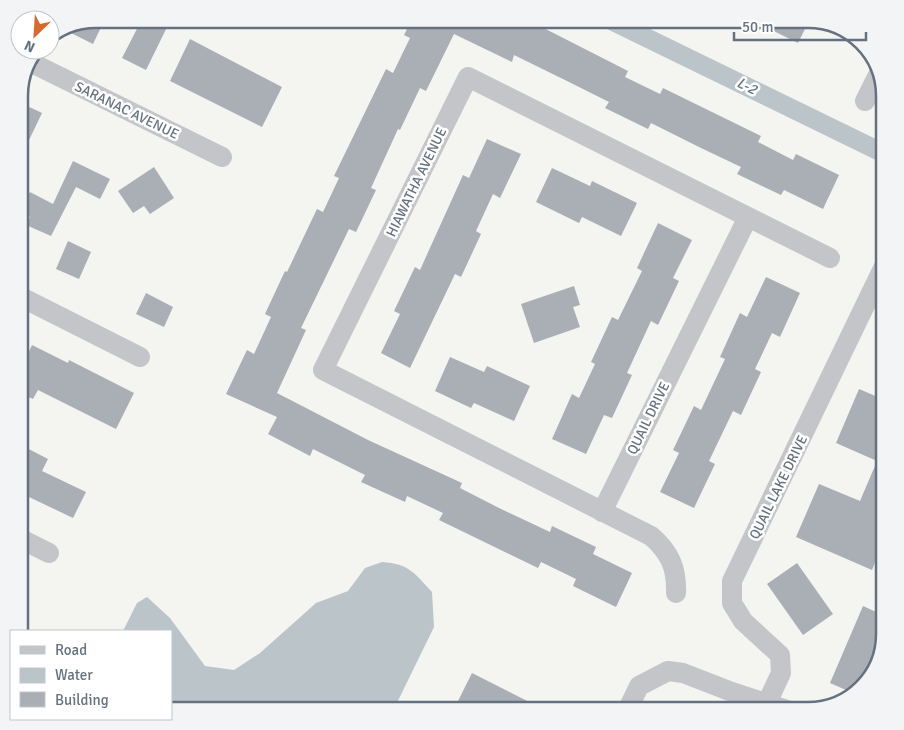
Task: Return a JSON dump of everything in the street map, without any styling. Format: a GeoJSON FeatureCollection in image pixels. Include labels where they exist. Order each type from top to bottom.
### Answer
{"type":"FeatureCollection","features":[{"type":"Feature","properties":{"kind":"street","name":"SARANAC AVENUE"},"geometry":{"type":"LineString","coordinates":[[35,63],[222,157]]}},
{"type":"Feature","properties":{"kind":"street","name":"HIAWATHA AVENUE"},"geometry":{"type":"LineString","coordinates":[[602,512],[323,370],[468,77],[830,258]]}},
{"type":"Feature","properties":{"kind":"street"},"geometry":{"type":"LineString","coordinates":[[865,102],[875,82]]}},
{"type":"Feature","properties":{"kind":"street","name":"QUAIL DRIVE"},"geometry":{"type":"LineString","coordinates":[[602,512],[748,216]]}},
{"type":"Feature","properties":{"kind":"street","name":"QUAIL LAKE DRIVE"},"geometry":{"type":"LineString","coordinates":[[767,702],[781,673],[780,655],[743,621],[732,603],[732,581],[876,283]]}},
{"type":"Feature","properties":{"kind":"street"},"geometry":{"type":"LineString","coordinates":[[28,301],[140,357]]}},
{"type":"Feature","properties":{"kind":"street"},"geometry":{"type":"LineString","coordinates":[[602,512],[651,536],[660,544],[669,555],[674,567],[677,580],[676,593]]}},
{"type":"Feature","properties":{"kind":"street"},"geometry":{"type":"LineString","coordinates":[[28,542],[50,553]]}},
{"type":"Feature","properties":{"kind":"street"},"geometry":{"type":"LineString","coordinates":[[631,702],[639,686],[668,671],[683,672],[764,702]]}},
{"type":"Feature","properties":{"kind":"water"},"geometry":{"type":"Polygon","coordinates":[[[382,562],[405,567],[416,575],[432,592],[434,627],[397,702],[172,702],[172,630],[124,630],[137,603],[147,597],[170,618],[205,666],[234,670],[260,653],[316,603],[348,591],[365,568],[382,562]]]}},
{"type":"Feature","properties":{"kind":"building"},"geometry":{"type":"Polygon","coordinates":[[[101,28],[93,44],[70,32],[82,29],[101,28]]]}},
{"type":"Feature","properties":{"kind":"building"},"geometry":{"type":"Polygon","coordinates":[[[137,28],[167,28],[146,70],[122,58],[137,28]]]}},
{"type":"Feature","properties":{"kind":"building"},"geometry":{"type":"Polygon","coordinates":[[[408,28],[544,28],[628,71],[625,77],[660,94],[663,88],[761,136],[758,142],[793,160],[796,154],[839,175],[823,209],[784,190],[781,195],[737,174],[741,167],[651,123],[648,129],[605,108],[609,102],[569,82],[514,55],[512,62],[454,34],[426,91],[420,88],[400,130],[398,129],[371,188],[376,190],[356,232],[349,229],[301,328],[306,330],[277,393],[368,440],[462,483],[460,488],[499,508],[550,532],[552,526],[596,547],[593,554],[632,573],[616,607],[573,586],[576,579],[541,562],[538,568],[439,520],[443,513],[407,496],[405,502],[361,482],[365,475],[313,449],[310,456],[268,434],[277,417],[226,394],[247,350],[254,354],[271,317],[265,314],[285,271],[287,272],[317,209],[323,212],[339,178],[334,176],[386,69],[393,73],[410,38],[404,35],[408,28]]]}},
{"type":"Feature","properties":{"kind":"building"},"geometry":{"type":"Polygon","coordinates":[[[767,28],[806,28],[798,43],[767,28]]]}},
{"type":"Feature","properties":{"kind":"building"},"geometry":{"type":"Polygon","coordinates":[[[190,39],[282,87],[262,127],[170,81],[190,39]]]}},
{"type":"Feature","properties":{"kind":"building"},"geometry":{"type":"Polygon","coordinates":[[[28,106],[42,113],[28,142],[28,106]]]}},
{"type":"Feature","properties":{"kind":"building"},"geometry":{"type":"Polygon","coordinates":[[[487,139],[521,154],[500,198],[493,194],[476,231],[481,234],[461,277],[455,274],[410,368],[381,353],[400,314],[394,311],[415,267],[420,270],[463,175],[469,178],[487,139]]]}},
{"type":"Feature","properties":{"kind":"building"},"geometry":{"type":"Polygon","coordinates":[[[73,161],[110,179],[100,199],[76,187],[51,236],[28,226],[30,217],[28,216],[28,196],[30,192],[53,204],[73,161]]]}},
{"type":"Feature","properties":{"kind":"building"},"geometry":{"type":"Polygon","coordinates":[[[154,167],[174,198],[150,214],[144,206],[133,213],[118,191],[154,167]]]}},
{"type":"Feature","properties":{"kind":"building"},"geometry":{"type":"Polygon","coordinates":[[[552,168],[590,186],[592,181],[637,203],[621,236],[582,217],[579,223],[536,202],[552,168]]]}},
{"type":"Feature","properties":{"kind":"building"},"geometry":{"type":"Polygon","coordinates":[[[658,223],[692,240],[673,278],[679,281],[658,325],[651,321],[627,373],[632,375],[612,418],[604,415],[586,454],[552,439],[572,394],[579,398],[595,364],[591,362],[612,317],[618,320],[642,271],[637,268],[658,223]]]}},
{"type":"Feature","properties":{"kind":"building"},"geometry":{"type":"Polygon","coordinates":[[[68,241],[91,252],[79,279],[56,269],[68,241]]]}},
{"type":"Feature","properties":{"kind":"building"},"geometry":{"type":"Polygon","coordinates":[[[766,277],[800,293],[780,337],[772,333],[755,369],[761,372],[741,415],[733,411],[709,461],[715,464],[694,508],[660,492],[679,453],[673,450],[694,406],[701,410],[725,359],[720,357],[740,313],[747,317],[766,277]]]}},
{"type":"Feature","properties":{"kind":"building"},"geometry":{"type":"Polygon","coordinates":[[[574,286],[580,305],[573,307],[580,327],[534,343],[521,304],[574,286]]]}},
{"type":"Feature","properties":{"kind":"building"},"geometry":{"type":"Polygon","coordinates":[[[146,293],[173,307],[164,327],[136,314],[146,293]]]}},
{"type":"Feature","properties":{"kind":"building"},"geometry":{"type":"Polygon","coordinates":[[[32,345],[68,363],[69,360],[134,393],[116,429],[38,390],[33,399],[28,397],[28,353],[32,345]]]}},
{"type":"Feature","properties":{"kind":"building"},"geometry":{"type":"Polygon","coordinates":[[[450,357],[484,372],[487,366],[530,386],[514,421],[474,403],[471,408],[435,391],[450,357]]]}},
{"type":"Feature","properties":{"kind":"building"},"geometry":{"type":"Polygon","coordinates":[[[859,389],[876,396],[876,461],[836,443],[859,389]]]}},
{"type":"Feature","properties":{"kind":"building"},"geometry":{"type":"Polygon","coordinates":[[[28,449],[48,459],[42,471],[86,492],[73,518],[29,497],[28,499],[28,449]]]}},
{"type":"Feature","properties":{"kind":"building"},"geometry":{"type":"Polygon","coordinates":[[[876,463],[876,560],[872,570],[796,537],[819,484],[860,501],[876,463]]]}},
{"type":"Feature","properties":{"kind":"building"},"geometry":{"type":"Polygon","coordinates":[[[797,563],[833,614],[803,635],[767,584],[797,563]]]}},
{"type":"Feature","properties":{"kind":"building"},"geometry":{"type":"Polygon","coordinates":[[[863,606],[876,612],[875,648],[865,673],[847,691],[830,683],[863,606]]]}},
{"type":"Feature","properties":{"kind":"building"},"geometry":{"type":"Polygon","coordinates":[[[472,673],[529,702],[458,702],[472,673]]]}},
{"type":"Feature","properties":{"kind":"waterway","name":"L-2"},"geometry":{"type":"LineString","coordinates":[[626,28],[876,150]]}}]}
